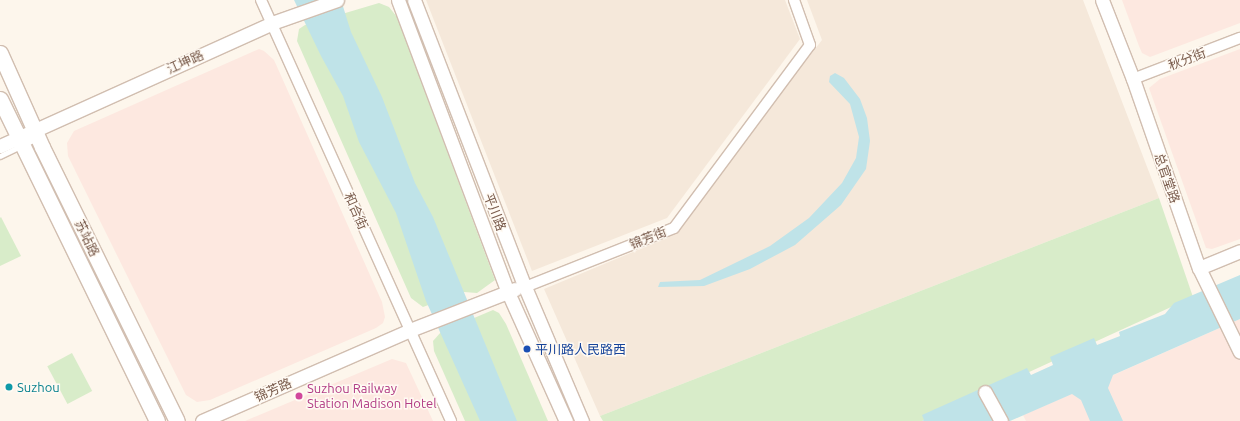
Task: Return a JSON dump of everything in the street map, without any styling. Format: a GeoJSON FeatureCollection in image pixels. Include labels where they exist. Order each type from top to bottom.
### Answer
{"type":"FeatureCollection","features":[{"type":"Feature","properties":{"kind":"main road","name":"苏站路"},"geometry":{"type":"LineString","coordinates":[[0,53],[36,133],[177,421]]}},
{"type":"Feature","properties":{"kind":"main road","name":"苏站路"},"geometry":{"type":"LineString","coordinates":[[0,99],[157,421]]}},
{"type":"Feature","properties":{"kind":"street","name":"和合街"},"geometry":{"type":"LineString","coordinates":[[261,0],[451,421]]}},
{"type":"Feature","properties":{"kind":"street","name":"江坤路"},"geometry":{"type":"LineString","coordinates":[[0,146],[20,142],[36,133],[272,23],[337,0]]}},
{"type":"Feature","properties":{"kind":"street","name":"平川路"},"geometry":{"type":"LineString","coordinates":[[398,0],[507,290],[566,421]]}},
{"type":"Feature","properties":{"kind":"street","name":"平川路"},"geometry":{"type":"LineString","coordinates":[[414,0],[524,287],[582,421]]}},
{"type":"Feature","properties":{"kind":"street","name":"锦芳街"},"geometry":{"type":"LineString","coordinates":[[410,330],[507,290],[524,287],[674,228],[810,45],[794,0]]}},
{"type":"Feature","properties":{"kind":"street","name":"总官堂路"},"geometry":{"type":"LineString","coordinates":[[1102,0],[1133,79],[1199,268],[1238,348]]}},
{"type":"Feature","properties":{"kind":"street","name":"秋分街"},"geometry":{"type":"LineString","coordinates":[[1133,79],[1240,38]]}},
{"type":"Feature","properties":{"kind":"street"},"geometry":{"type":"LineString","coordinates":[[1199,268],[1240,252]]}},
{"type":"Feature","properties":{"kind":"street","name":"锦芳路"},"geometry":{"type":"LineString","coordinates":[[202,421],[410,330]]}},
{"type":"Feature","properties":{"kind":"street"},"geometry":{"type":"LineString","coordinates":[[985,392],[1001,421]]}},
{"type":"Feature","properties":{"kind":"lane"},"geometry":{"type":"LineString","coordinates":[[0,156],[20,142]]}},
{"type":"Feature","properties":{"kind":"shaded area"},"geometry":{"type":"Polygon","coordinates":[[[426,0],[785,0],[800,39],[667,218],[532,271],[426,0]]]}},
{"type":"Feature","properties":{"kind":"shaded area"},"geometry":{"type":"Polygon","coordinates":[[[807,0],[1083,0],[1159,198],[600,416],[544,289],[669,237],[822,40],[807,0]]]}},
{"type":"Feature","properties":{"kind":"shaded area"},"geometry":{"type":"Polygon","coordinates":[[[1122,0],[1240,0],[1240,23],[1150,57],[1142,53],[1122,0]]]}},
{"type":"Feature","properties":{"kind":"shaded area"},"geometry":{"type":"Polygon","coordinates":[[[259,49],[264,51],[274,60],[382,302],[385,317],[383,323],[376,328],[210,400],[197,402],[186,395],[68,156],[67,143],[74,131],[259,49]]]}},
{"type":"Feature","properties":{"kind":"shaded area"},"geometry":{"type":"Polygon","coordinates":[[[1240,49],[1240,239],[1212,249],[1206,248],[1149,88],[1160,79],[1240,49]]]}},
{"type":"Feature","properties":{"kind":"shaded area"},"geometry":{"type":"Polygon","coordinates":[[[1240,319],[1240,421],[1026,421],[1023,415],[1240,319]]]}},
{"type":"Feature","properties":{"kind":"shaded area"},"geometry":{"type":"Polygon","coordinates":[[[392,359],[406,363],[433,421],[245,421],[392,359]]]}},
{"type":"Feature","properties":{"kind":"green space"},"geometry":{"type":"Polygon","coordinates":[[[379,3],[389,7],[397,17],[495,280],[477,293],[464,292],[423,307],[411,298],[297,41],[299,29],[305,25],[379,3]]]}},
{"type":"Feature","properties":{"kind":"green space"},"geometry":{"type":"Polygon","coordinates":[[[1159,198],[1193,297],[922,421],[603,421],[600,416],[1159,198]]]}},
{"type":"Feature","properties":{"kind":"green space"},"geometry":{"type":"Polygon","coordinates":[[[1,217],[21,256],[0,266],[0,218],[1,217]]]}},
{"type":"Feature","properties":{"kind":"green space"},"geometry":{"type":"Polygon","coordinates":[[[493,310],[499,313],[506,324],[548,421],[465,421],[434,351],[433,341],[441,332],[493,310]]]}},
{"type":"Feature","properties":{"kind":"green space"},"geometry":{"type":"Polygon","coordinates":[[[72,353],[92,391],[67,404],[47,366],[72,353]]]}},
{"type":"Feature","properties":{"kind":"water"},"geometry":{"type":"Polygon","coordinates":[[[294,0],[341,0],[351,32],[382,97],[415,183],[433,217],[517,421],[480,421],[426,301],[396,213],[359,142],[343,96],[321,56],[294,0]]]}},
{"type":"Feature","properties":{"kind":"water"},"geometry":{"type":"Polygon","coordinates":[[[835,73],[844,78],[860,99],[867,118],[870,141],[866,169],[841,205],[795,245],[750,269],[704,286],[658,287],[660,282],[700,280],[770,246],[809,218],[842,183],[856,158],[859,137],[850,104],[829,82],[830,76],[835,73]]]}},
{"type":"Feature","properties":{"kind":"water"},"geometry":{"type":"Polygon","coordinates":[[[1240,275],[1240,319],[1113,375],[1108,388],[1123,421],[1090,421],[1081,400],[1072,394],[1010,421],[922,421],[924,420],[922,415],[1027,368],[1031,375],[1053,365],[1050,357],[1094,338],[1097,345],[1120,336],[1119,332],[1165,314],[1174,303],[1240,275]]]}},
{"type":"Feature","properties":{"kind":"place","name":"平川路人民路西"},"geometry":{"type":"Point","coordinates":[527,349]}},
{"type":"Feature","properties":{"kind":"place","name":"Suzhou"},"geometry":{"type":"Point","coordinates":[9,387]}},
{"type":"Feature","properties":{"kind":"place","name":"Suzhou Railway Station Madison Hotel"},"geometry":{"type":"Point","coordinates":[299,396]}}]}
